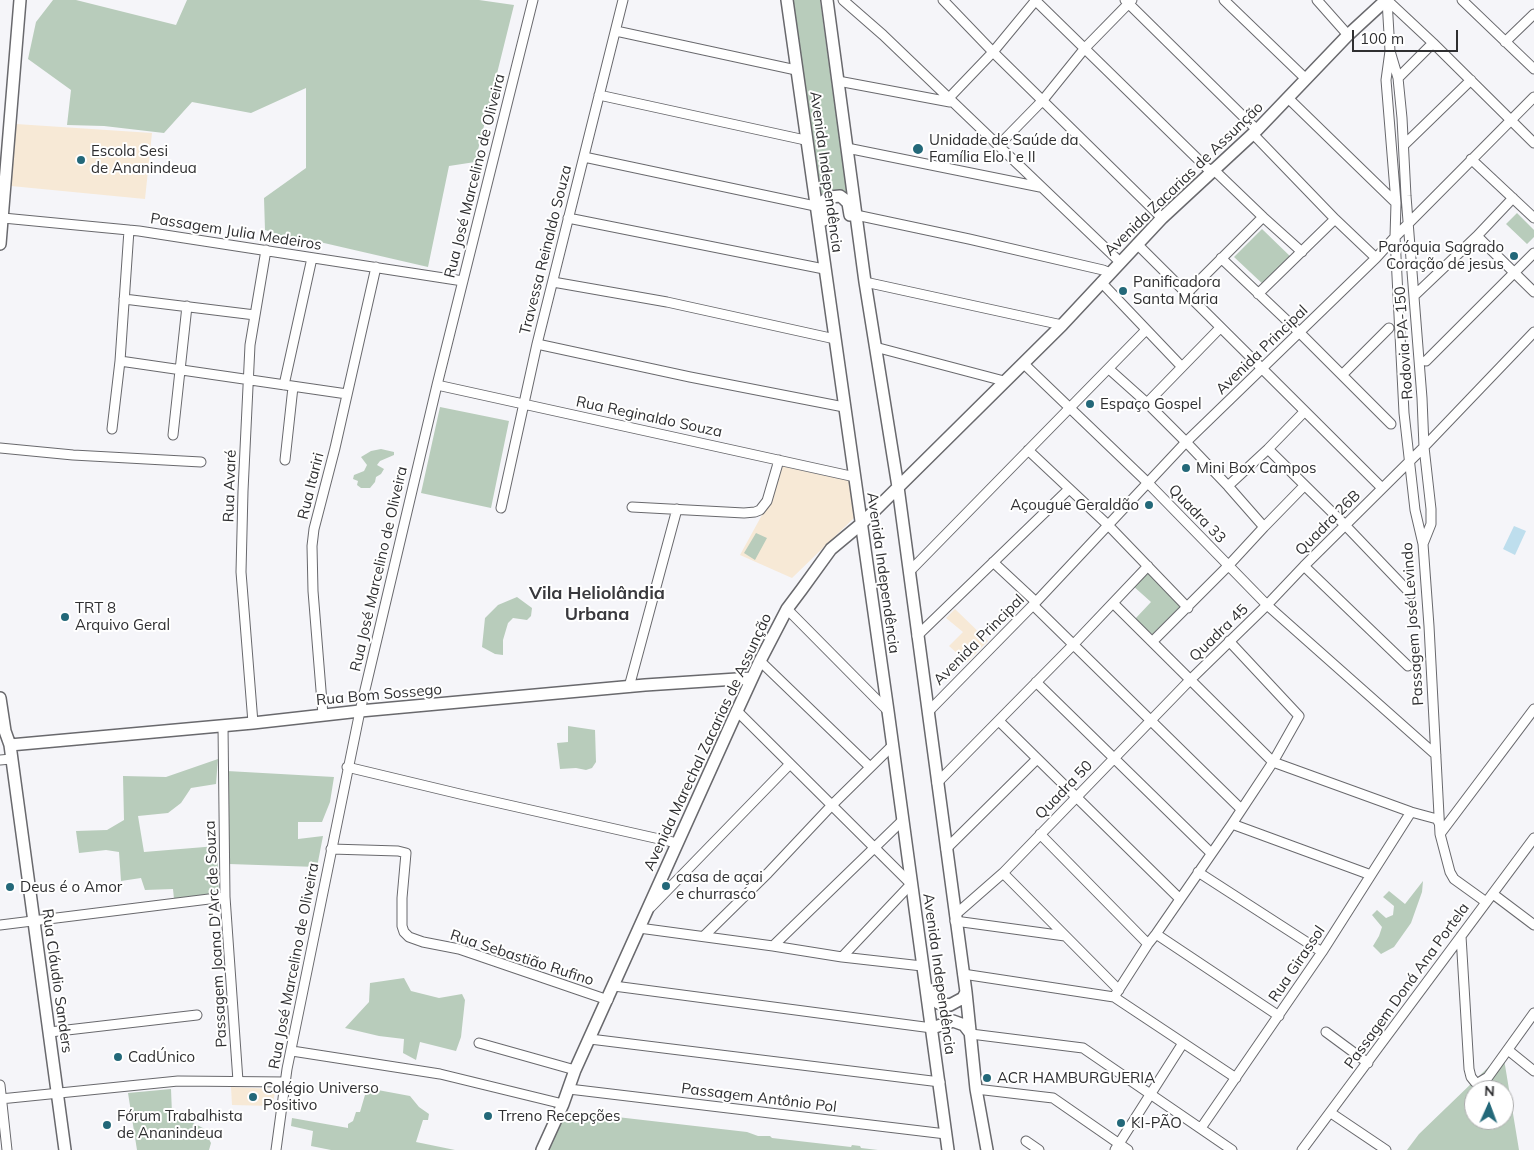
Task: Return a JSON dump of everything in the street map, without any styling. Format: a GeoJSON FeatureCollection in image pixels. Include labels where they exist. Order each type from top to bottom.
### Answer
{"type":"FeatureCollection","features":[{"type":"Feature","properties":{"kind":"main road"},"geometry":{"type":"LineString","coordinates":[[0,244],[20,0]]}},
{"type":"Feature","properties":{"kind":"main road","name":"Avenida Independência"},"geometry":{"type":"LineString","coordinates":[[786,0],[888,710],[948,1150]]}},
{"type":"Feature","properties":{"kind":"main road","name":"Avenida Independência"},"geometry":{"type":"LineString","coordinates":[[827,0],[865,282],[898,487],[966,992],[976,1089],[987,1150]]}},
{"type":"Feature","properties":{"kind":"main road","name":"Avenida Zacarias de Assunção"},"geometry":{"type":"LineString","coordinates":[[1004,381],[1062,325],[1162,218],[1255,132],[1348,35],[1387,0]]}},
{"type":"Feature","properties":{"kind":"main road"},"geometry":{"type":"LineString","coordinates":[[831,317],[834,298],[822,206],[830,196],[840,196],[848,203],[861,284],[869,304]]}},
{"type":"Feature","properties":{"kind":"main road","name":"Avenida Marechal Zacarias de Assunção"},"geometry":{"type":"LineString","coordinates":[[542,1150],[563,1104],[575,1070],[608,1000],[676,843],[736,711],[787,610],[831,548],[861,524],[1004,381]]}},
{"type":"Feature","properties":{"kind":"main road","name":"Rua Bom Sossego"},"geometry":{"type":"LineString","coordinates":[[10,745],[223,726],[360,711],[752,678]]}},
{"type":"Feature","properties":{"kind":"main road","name":"Rua Cláudio Sanders"},"geometry":{"type":"LineString","coordinates":[[0,698],[5,731],[10,745],[6,760],[50,1032],[65,1150]]}},
{"type":"Feature","properties":{"kind":"main road"},"geometry":{"type":"LineString","coordinates":[[926,986],[934,999],[944,1005],[958,1002],[966,992]]}},
{"type":"Feature","properties":{"kind":"main road"},"geometry":{"type":"LineString","coordinates":[[932,1028],[948,1022],[954,1022],[964,1025],[971,1034]]}},
{"type":"Feature","properties":{"kind":"street","name":"Rua José Marcelino de Oliveira"},"geometry":{"type":"LineString","coordinates":[[276,1150],[286,1082],[347,767],[437,385],[533,0]]}},
{"type":"Feature","properties":{"kind":"street","name":"Travessa Reinaldo Souza"},"geometry":{"type":"LineString","coordinates":[[501,508],[537,344],[623,0]]}},
{"type":"Feature","properties":{"kind":"street"},"geometry":{"type":"LineString","coordinates":[[843,0],[883,35],[1120,262]]}},
{"type":"Feature","properties":{"kind":"street"},"geometry":{"type":"LineString","coordinates":[[944,0],[993,52],[1162,218]]}},
{"type":"Feature","properties":{"kind":"street"},"geometry":{"type":"LineString","coordinates":[[949,100],[993,52],[1036,0],[1212,170],[1302,252]]}},
{"type":"Feature","properties":{"kind":"street"},"geometry":{"type":"LineString","coordinates":[[1224,0],[1306,79]]}},
{"type":"Feature","properties":{"kind":"street"},"geometry":{"type":"LineString","coordinates":[[1317,0],[1348,35]]}},
{"type":"Feature","properties":{"kind":"street"},"geometry":{"type":"LineString","coordinates":[[1387,0],[1534,143]]}},
{"type":"Feature","properties":{"kind":"street","name":"Rodovia PA-150"},"geometry":{"type":"LineString","coordinates":[[1387,0],[1390,51],[1386,80],[1396,203],[1395,237]]}},
{"type":"Feature","properties":{"kind":"street"},"geometry":{"type":"LineString","coordinates":[[1462,0],[1534,69]]}},
{"type":"Feature","properties":{"kind":"street"},"geometry":{"type":"LineString","coordinates":[[998,146],[1043,100],[1085,48],[1129,1],[1335,218],[1376,258]]}},
{"type":"Feature","properties":{"kind":"street"},"geometry":{"type":"LineString","coordinates":[[1505,42],[1534,14]]}},
{"type":"Feature","properties":{"kind":"street"},"geometry":{"type":"LineString","coordinates":[[616,31],[796,70]]}},
{"type":"Feature","properties":{"kind":"street"},"geometry":{"type":"LineString","coordinates":[[1398,78],[1433,43]]}},
{"type":"Feature","properties":{"kind":"street","name":"Rodovia PA-150"},"geometry":{"type":"LineString","coordinates":[[1390,51],[1398,78],[1406,196],[1410,222],[1424,447],[1432,518],[1423,544]]}},
{"type":"Feature","properties":{"kind":"street"},"geometry":{"type":"LineString","coordinates":[[838,80],[949,100]]}},
{"type":"Feature","properties":{"kind":"street"},"geometry":{"type":"LineString","coordinates":[[1404,145],[1470,80]]}},
{"type":"Feature","properties":{"kind":"street"},"geometry":{"type":"LineString","coordinates":[[599,95],[805,140]]}},
{"type":"Feature","properties":{"kind":"street","name":"Avenida Principal"},"geometry":{"type":"LineString","coordinates":[[928,712],[1035,604],[1186,442],[1376,258],[1534,96]]}},
{"type":"Feature","properties":{"kind":"street"},"geometry":{"type":"LineString","coordinates":[[1288,98],[1396,203]]}},
{"type":"Feature","properties":{"kind":"street"},"geometry":{"type":"LineString","coordinates":[[847,148],[1041,187]]}},
{"type":"Feature","properties":{"kind":"street"},"geometry":{"type":"LineString","coordinates":[[584,157],[815,206]]}},
{"type":"Feature","properties":{"kind":"street"},"geometry":{"type":"LineString","coordinates":[[1471,159],[1534,218]]}},
{"type":"Feature","properties":{"kind":"street"},"geometry":{"type":"LineString","coordinates":[[1415,295],[1477,236],[1513,198]]}},
{"type":"Feature","properties":{"kind":"street"},"geometry":{"type":"LineString","coordinates":[[856,215],[979,241],[1110,273]]}},
{"type":"Feature","properties":{"kind":"street"},"geometry":{"type":"LineString","coordinates":[[1187,292],[1263,217]]}},
{"type":"Feature","properties":{"kind":"street","name":"Passagem Julia Medeiros"},"geometry":{"type":"LineString","coordinates":[[3,218],[129,230],[463,281]]}},
{"type":"Feature","properties":{"kind":"street"},"geometry":{"type":"LineString","coordinates":[[568,218],[824,269]]}},
{"type":"Feature","properties":{"kind":"street"},"geometry":{"type":"LineString","coordinates":[[1258,294],[1335,218]]}},
{"type":"Feature","properties":{"kind":"street"},"geometry":{"type":"LineString","coordinates":[[112,429],[120,361],[129,230]]}},
{"type":"Feature","properties":{"kind":"street"},"geometry":{"type":"LineString","coordinates":[[1477,236],[1534,292]]}},
{"type":"Feature","properties":{"kind":"street","name":"Passagem José Levindo"},"geometry":{"type":"LineString","coordinates":[[1395,237],[1404,413],[1417,524],[1423,544],[1440,830],[1450,872],[1454,879],[1486,902]]}},
{"type":"Feature","properties":{"kind":"street"},"geometry":{"type":"LineString","coordinates":[[1137,244],[1382,488]]}},
{"type":"Feature","properties":{"kind":"street","name":"Rua Avaré"},"geometry":{"type":"LineString","coordinates":[[253,723],[241,572],[248,380],[255,315],[266,250]]}},
{"type":"Feature","properties":{"kind":"street"},"geometry":{"type":"LineString","coordinates":[[1426,361],[1534,253]]}},
{"type":"Feature","properties":{"kind":"street"},"geometry":{"type":"LineString","coordinates":[[285,460],[289,386],[312,258]]}},
{"type":"Feature","properties":{"kind":"street"},"geometry":{"type":"LineString","coordinates":[[1221,258],[1300,333],[1391,424]]}},
{"type":"Feature","properties":{"kind":"street","name":"Rua Itariri"},"geometry":{"type":"LineString","coordinates":[[323,715],[313,591],[312,546],[314,529],[376,267]]}},
{"type":"Feature","properties":{"kind":"street"},"geometry":{"type":"LineString","coordinates":[[552,282],[667,302],[835,339]]}},
{"type":"Feature","properties":{"kind":"street"},"geometry":{"type":"LineString","coordinates":[[865,282],[1062,325]]}},
{"type":"Feature","properties":{"kind":"street"},"geometry":{"type":"LineString","coordinates":[[1101,282],[1182,367]]}},
{"type":"Feature","properties":{"kind":"street"},"geometry":{"type":"LineString","coordinates":[[124,298],[255,315]]}},
{"type":"Feature","properties":{"kind":"street"},"geometry":{"type":"LineString","coordinates":[[173,434],[187,306]]}},
{"type":"Feature","properties":{"kind":"street"},"geometry":{"type":"LineString","coordinates":[[1147,403],[1220,328]]}},
{"type":"Feature","properties":{"kind":"street"},"geometry":{"type":"LineString","coordinates":[[1342,375],[1389,328]]}},
{"type":"Feature","properties":{"kind":"street"},"geometry":{"type":"LineString","coordinates":[[909,572],[1146,330]]}},
{"type":"Feature","properties":{"kind":"street","name":"Quadra 26B"},"geometry":{"type":"LineString","coordinates":[[1267,605],[1424,447],[1534,332]]}},
{"type":"Feature","properties":{"kind":"street"},"geometry":{"type":"LineString","coordinates":[[537,344],[690,377],[844,407]]}},
{"type":"Feature","properties":{"kind":"street"},"geometry":{"type":"LineString","coordinates":[[876,347],[1004,381]]}},
{"type":"Feature","properties":{"kind":"street"},"geometry":{"type":"LineString","coordinates":[[120,361],[347,394]]}},
{"type":"Feature","properties":{"kind":"street","name":"Quadra 33"},"geometry":{"type":"LineString","coordinates":[[1023,363],[1148,483],[1228,566],[1153,641]]}},
{"type":"Feature","properties":{"kind":"street"},"geometry":{"type":"LineString","coordinates":[[1109,369],[1186,442],[1264,526]]}},
{"type":"Feature","properties":{"kind":"street","name":"Rua Reginaldo Souza"},"geometry":{"type":"LineString","coordinates":[[437,385],[855,477]]}},
{"type":"Feature","properties":{"kind":"street"},"geometry":{"type":"LineString","coordinates":[[1228,486],[1304,412]]}},
{"type":"Feature","properties":{"kind":"street"},"geometry":{"type":"LineString","coordinates":[[0,448],[74,455],[201,462]]}},
{"type":"Feature","properties":{"kind":"street"},"geometry":{"type":"LineString","coordinates":[[1268,449],[1411,594]]}},
{"type":"Feature","properties":{"kind":"street"},"geometry":{"type":"LineString","coordinates":[[1028,450],[1109,526],[1188,608]]}},
{"type":"Feature","properties":{"kind":"street"},"geometry":{"type":"LineString","coordinates":[[632,507],[744,513],[760,510],[767,501],[779,460]]}},
{"type":"Feature","properties":{"kind":"street"},"geometry":{"type":"LineString","coordinates":[[1304,486],[1228,566],[1267,605],[1436,755]]}},
{"type":"Feature","properties":{"kind":"street"},"geometry":{"type":"LineString","coordinates":[[917,636],[1069,488]]}},
{"type":"Feature","properties":{"kind":"street"},"geometry":{"type":"LineString","coordinates":[[629,687],[677,509]]}},
{"type":"Feature","properties":{"kind":"street"},"geometry":{"type":"LineString","coordinates":[[993,562],[1073,645],[1152,720],[1241,809]]}},
{"type":"Feature","properties":{"kind":"street"},"geometry":{"type":"LineString","coordinates":[[937,783],[1148,566]]}},
{"type":"Feature","properties":{"kind":"street"},"geometry":{"type":"LineString","coordinates":[[1304,566],[1408,666]]}},
{"type":"Feature","properties":{"kind":"street"},"geometry":{"type":"LineString","coordinates":[[1113,602],[1273,762],[1412,812],[1437,819],[1440,830]]}},
{"type":"Feature","properties":{"kind":"street","name":"Quadra 45"},"geometry":{"type":"LineString","coordinates":[[1190,680],[1267,605]]}},
{"type":"Feature","properties":{"kind":"street"},"geometry":{"type":"LineString","coordinates":[[787,610],[888,710]]}},
{"type":"Feature","properties":{"kind":"street"},"geometry":{"type":"LineString","coordinates":[[1116,993],[1273,762],[1299,716],[1229,641]]}},
{"type":"Feature","properties":{"kind":"street"},"geometry":{"type":"LineString","coordinates":[[760,661],[870,767]]}},
{"type":"Feature","properties":{"kind":"street","name":"Quadra 50"},"geometry":{"type":"LineString","coordinates":[[955,918],[1003,873],[1190,680]]}},
{"type":"Feature","properties":{"kind":"street"},"geometry":{"type":"LineString","coordinates":[[1036,682],[1210,853]]}},
{"type":"Feature","properties":{"kind":"street"},"geometry":{"type":"LineString","coordinates":[[1440,830],[1534,709]]}},
{"type":"Feature","properties":{"kind":"street"},"geometry":{"type":"LineString","coordinates":[[736,711],[911,884],[842,957]]}},
{"type":"Feature","properties":{"kind":"street"},"geometry":{"type":"LineString","coordinates":[[999,721],[1180,899]]}},
{"type":"Feature","properties":{"kind":"street","name":"Passagem Joana D'Arc de Souza"},"geometry":{"type":"LineString","coordinates":[[223,726],[225,897],[238,1082]]}},
{"type":"Feature","properties":{"kind":"street"},"geometry":{"type":"LineString","coordinates":[[704,936],[768,873],[832,804],[892,746]]}},
{"type":"Feature","properties":{"kind":"street"},"geometry":{"type":"LineString","coordinates":[[946,849],[1037,759]]}},
{"type":"Feature","properties":{"kind":"street"},"geometry":{"type":"LineString","coordinates":[[646,912],[790,764]]}},
{"type":"Feature","properties":{"kind":"street"},"geometry":{"type":"LineString","coordinates":[[347,767],[473,798],[676,843]]}},
{"type":"Feature","properties":{"kind":"street","name":"Rua Girassol"},"geometry":{"type":"LineString","coordinates":[[1201,1128],[1322,952],[1412,812]]}},
{"type":"Feature","properties":{"kind":"street"},"geometry":{"type":"LineString","coordinates":[[773,946],[903,820]]}},
{"type":"Feature","properties":{"kind":"street"},"geometry":{"type":"LineString","coordinates":[[1232,824],[1371,876]]}},
{"type":"Feature","properties":{"kind":"street"},"geometry":{"type":"LineString","coordinates":[[1040,834],[1148,944]]}},
{"type":"Feature","properties":{"kind":"street","name":"Passagem Doná Ana Portela"},"geometry":{"type":"LineString","coordinates":[[1302,1150],[1332,1113],[1486,902],[1533,842]]}},
{"type":"Feature","properties":{"kind":"street","name":"Rua Sebastião Rufino"},"geometry":{"type":"LineString","coordinates":[[331,849],[398,851],[406,853],[402,898],[402,926],[409,938],[459,949],[608,1000]]}},
{"type":"Feature","properties":{"kind":"street"},"geometry":{"type":"LineString","coordinates":[[1198,872],[1322,952]]}},
{"type":"Feature","properties":{"kind":"street"},"geometry":{"type":"LineString","coordinates":[[1003,873],[1065,936],[1116,993],[1183,1043],[1236,1078]]}},
{"type":"Feature","properties":{"kind":"street"},"geometry":{"type":"LineString","coordinates":[[1493,894],[1534,925]]}},
{"type":"Feature","properties":{"kind":"street"},"geometry":{"type":"LineString","coordinates":[[0,925],[225,897]]}},
{"type":"Feature","properties":{"kind":"street"},"geometry":{"type":"LineString","coordinates":[[955,918],[1065,936]]}},
{"type":"Feature","properties":{"kind":"street"},"geometry":{"type":"LineString","coordinates":[[639,928],[842,957],[922,966]]}},
{"type":"Feature","properties":{"kind":"street"},"geometry":{"type":"LineString","coordinates":[[1156,934],[1279,1016]]}},
{"type":"Feature","properties":{"kind":"street"},"geometry":{"type":"LineString","coordinates":[[1461,936],[1470,1069],[1471,1077],[1475,1082],[1478,1083],[1488,1077],[1534,1013]]}},
{"type":"Feature","properties":{"kind":"street"},"geometry":{"type":"LineString","coordinates":[[963,974],[1116,993]]}},
{"type":"Feature","properties":{"kind":"street"},"geometry":{"type":"LineString","coordinates":[[614,986],[932,1028]]}},
{"type":"Feature","properties":{"kind":"street"},"geometry":{"type":"LineString","coordinates":[[50,1032],[197,1015]]}},
{"type":"Feature","properties":{"kind":"street"},"geometry":{"type":"LineString","coordinates":[[1326,1032],[1368,1063]]}},
{"type":"Feature","properties":{"kind":"street"},"geometry":{"type":"LineString","coordinates":[[971,1034],[1083,1048],[1232,1150]]}},
{"type":"Feature","properties":{"kind":"street"},"geometry":{"type":"LineString","coordinates":[[590,1039],[940,1082]]}},
{"type":"Feature","properties":{"kind":"street"},"geometry":{"type":"LineString","coordinates":[[480,1043],[575,1070]]}},
{"type":"Feature","properties":{"kind":"street"},"geometry":{"type":"LineString","coordinates":[[1117,1147],[1183,1043]]}},
{"type":"Feature","properties":{"kind":"street"},"geometry":{"type":"LineString","coordinates":[[1508,1050],[1534,1072]]}},
{"type":"Feature","properties":{"kind":"street"},"geometry":{"type":"LineString","coordinates":[[292,1051],[440,1074],[563,1104]]}},
{"type":"Feature","properties":{"kind":"street"},"geometry":{"type":"LineString","coordinates":[[1,1099],[178,1081],[286,1082]]}},
{"type":"Feature","properties":{"kind":"street"},"geometry":{"type":"LineString","coordinates":[[0,1085],[7,1150]]}},
{"type":"Feature","properties":{"kind":"street","name":"Passagem Antônio Pol"},"geometry":{"type":"LineString","coordinates":[[569,1089],[946,1134]]}},
{"type":"Feature","properties":{"kind":"street"},"geometry":{"type":"LineString","coordinates":[[976,1089],[1053,1098],[1117,1147],[1128,1150]]}},
{"type":"Feature","properties":{"kind":"street"},"geometry":{"type":"LineString","coordinates":[[1332,1113],[1386,1150]]}},
{"type":"Feature","properties":{"kind":"street"},"geometry":{"type":"LineString","coordinates":[[1026,1141],[1039,1150]]}},
{"type":"Feature","properties":{"kind":"shaded area","name":"Escola Sesi de Ananindeua"},"geometry":{"type":"Polygon","coordinates":[[[16,124],[152,133],[145,199],[11,186],[16,124]]]}},
{"type":"Feature","properties":{"kind":"shaded area"},"geometry":{"type":"Polygon","coordinates":[[[781,466],[850,481],[854,518],[792,578],[740,555],[774,493],[781,466]]]}},
{"type":"Feature","properties":{"kind":"shaded area"},"geometry":{"type":"Polygon","coordinates":[[[955,609],[988,641],[967,662],[949,646],[963,632],[946,618],[955,609]]]}},
{"type":"Feature","properties":{"kind":"shaded area","name":"Colégio Universo Positivo"},"geometry":{"type":"Polygon","coordinates":[[[231,1087],[276,1089],[272,1106],[232,1105],[231,1087]]]}},
{"type":"Feature","properties":{"kind":"green space"},"geometry":{"type":"Polygon","coordinates":[[[53,0],[76,0],[176,25],[187,0],[479,0],[514,5],[475,162],[449,166],[428,267],[311,240],[284,236],[265,230],[264,198],[306,168],[306,88],[251,113],[192,102],[164,133],[104,126],[67,125],[71,90],[28,59],[36,22],[53,0]]]}},
{"type":"Feature","properties":{"kind":"green space"},"geometry":{"type":"Polygon","coordinates":[[[790,0],[820,0],[847,194],[826,193],[818,198],[790,0]]]}},
{"type":"Feature","properties":{"kind":"green space"},"geometry":{"type":"Polygon","coordinates":[[[1517,213],[1534,230],[1534,237],[1527,244],[1506,224],[1517,213]]]}},
{"type":"Feature","properties":{"kind":"green space"},"geometry":{"type":"Polygon","coordinates":[[[1262,229],[1293,259],[1266,287],[1234,257],[1262,229]]]}},
{"type":"Feature","properties":{"kind":"green space"},"geometry":{"type":"Polygon","coordinates":[[[440,407],[509,421],[491,508],[421,493],[440,407]]]}},
{"type":"Feature","properties":{"kind":"green space"},"geometry":{"type":"Polygon","coordinates":[[[381,449],[394,452],[394,455],[380,461],[377,465],[384,469],[376,477],[375,482],[370,488],[361,488],[357,485],[358,481],[353,479],[354,475],[364,471],[367,465],[361,457],[371,451],[381,449]]]}},
{"type":"Feature","properties":{"kind":"green space"},"geometry":{"type":"Polygon","coordinates":[[[756,533],[767,538],[755,560],[744,553],[756,533]]]}},
{"type":"Feature","properties":{"kind":"green space"},"geometry":{"type":"Polygon","coordinates":[[[1146,570],[1184,606],[1153,635],[1135,619],[1151,602],[1132,585],[1146,570]]]}},
{"type":"Feature","properties":{"kind":"green space"},"geometry":{"type":"Polygon","coordinates":[[[517,597],[532,608],[531,616],[527,620],[513,618],[508,623],[503,640],[503,655],[495,654],[482,647],[485,618],[498,605],[517,597]]]}},
{"type":"Feature","properties":{"kind":"green space"},"geometry":{"type":"Polygon","coordinates":[[[568,726],[595,730],[596,762],[592,768],[586,770],[576,768],[560,769],[557,743],[568,742],[568,726]]]}},
{"type":"Feature","properties":{"kind":"green space"},"geometry":{"type":"Polygon","coordinates":[[[218,759],[216,784],[191,788],[181,803],[168,813],[138,816],[144,852],[217,846],[219,895],[174,899],[173,889],[145,890],[141,878],[121,881],[119,852],[106,850],[79,853],[76,831],[107,830],[124,820],[123,776],[166,777],[218,759]]]}},
{"type":"Feature","properties":{"kind":"green space"},"geometry":{"type":"Polygon","coordinates":[[[227,771],[334,777],[330,802],[322,822],[298,822],[298,839],[323,836],[317,867],[229,864],[227,771]]]}},
{"type":"Feature","properties":{"kind":"green space"},"geometry":{"type":"Polygon","coordinates":[[[1423,881],[1422,892],[1411,923],[1394,947],[1381,954],[1373,946],[1382,927],[1372,915],[1377,910],[1386,918],[1393,915],[1394,906],[1383,897],[1389,891],[1405,904],[1423,881]]]}},
{"type":"Feature","properties":{"kind":"green space"},"geometry":{"type":"Polygon","coordinates":[[[404,978],[411,991],[439,998],[462,994],[465,1000],[461,1037],[456,1051],[420,1042],[416,1060],[403,1053],[404,1039],[379,1036],[345,1028],[369,1002],[370,983],[404,978]]]}},
{"type":"Feature","properties":{"kind":"green space"},"geometry":{"type":"Polygon","coordinates":[[[1503,1053],[1507,1080],[1475,1080],[1503,1053]]]}},
{"type":"Feature","properties":{"kind":"green space"},"geometry":{"type":"Polygon","coordinates":[[[367,1088],[410,1096],[419,1107],[429,1114],[428,1120],[423,1120],[416,1142],[455,1150],[331,1150],[311,1146],[313,1131],[291,1126],[292,1118],[348,1128],[348,1124],[353,1121],[356,1112],[360,1112],[367,1088]]]}},
{"type":"Feature","properties":{"kind":"green space"},"geometry":{"type":"Polygon","coordinates":[[[171,1089],[172,1114],[192,1112],[193,1123],[203,1128],[211,1143],[209,1150],[137,1150],[128,1093],[171,1089]]]}},
{"type":"Feature","properties":{"kind":"green space"},"geometry":{"type":"Polygon","coordinates":[[[1464,1091],[1464,1130],[1514,1130],[1514,1120],[1519,1150],[1407,1150],[1419,1134],[1464,1091]]]}},
{"type":"Feature","properties":{"kind":"green space"},"geometry":{"type":"Polygon","coordinates":[[[565,1111],[747,1132],[772,1138],[851,1147],[852,1145],[878,1150],[549,1150],[565,1111]]]}},
{"type":"Feature","properties":{"kind":"water"},"geometry":{"type":"Polygon","coordinates":[[[1514,526],[1526,531],[1515,555],[1503,549],[1514,526]]]}},
{"type":"Feature","properties":{"kind":"place","name":"Unidade de Saúde da Família Elo I e II"},"geometry":{"type":"Point","coordinates":[918,149]}},
{"type":"Feature","properties":{"kind":"place","name":"Escola Sesi de Ananindeua"},"geometry":{"type":"Point","coordinates":[81,160]}},
{"type":"Feature","properties":{"kind":"place","name":"Paróquia Sagrado Coração de jesus"},"geometry":{"type":"Point","coordinates":[1514,256]}},
{"type":"Feature","properties":{"kind":"place","name":"Panificadora Santa Maria"},"geometry":{"type":"Point","coordinates":[1123,291]}},
{"type":"Feature","properties":{"kind":"place","name":"Espaço Gospel"},"geometry":{"type":"Point","coordinates":[1090,404]}},
{"type":"Feature","properties":{"kind":"place","name":"Mini Box Campos"},"geometry":{"type":"Point","coordinates":[1186,468]}},
{"type":"Feature","properties":{"kind":"place","name":"Açougue Geraldão"},"geometry":{"type":"Point","coordinates":[1149,505]}},
{"type":"Feature","properties":{"kind":"place","name":"TRT 8 Arquivo Geral"},"geometry":{"type":"Point","coordinates":[65,617]}},
{"type":"Feature","properties":{"kind":"place","name":"casa de açai e churrasco"},"geometry":{"type":"Point","coordinates":[666,886]}},
{"type":"Feature","properties":{"kind":"place","name":"Deus é o Amor"},"geometry":{"type":"Point","coordinates":[10,887]}},
{"type":"Feature","properties":{"kind":"place","name":"CadÚnico"},"geometry":{"type":"Point","coordinates":[118,1057]}},
{"type":"Feature","properties":{"kind":"place","name":"ACR HAMBURGUERIA"},"geometry":{"type":"Point","coordinates":[987,1078]}},
{"type":"Feature","properties":{"kind":"place","name":"Colégio Universo Positivo"},"geometry":{"type":"Point","coordinates":[253,1097]}},
{"type":"Feature","properties":{"kind":"place","name":"Trreno Recepções"},"geometry":{"type":"Point","coordinates":[488,1116]}},
{"type":"Feature","properties":{"kind":"place","name":"KI-PÃO"},"geometry":{"type":"Point","coordinates":[1121,1123]}},
{"type":"Feature","properties":{"kind":"place","name":"Fórum Trabalhista de Ananindeua"},"geometry":{"type":"Point","coordinates":[107,1125]}},
{"type":"Feature","properties":{"kind":"district","name":"Vila Heliolândia Urbana"},"geometry":{"type":"Point","coordinates":[597,604]}}]}
